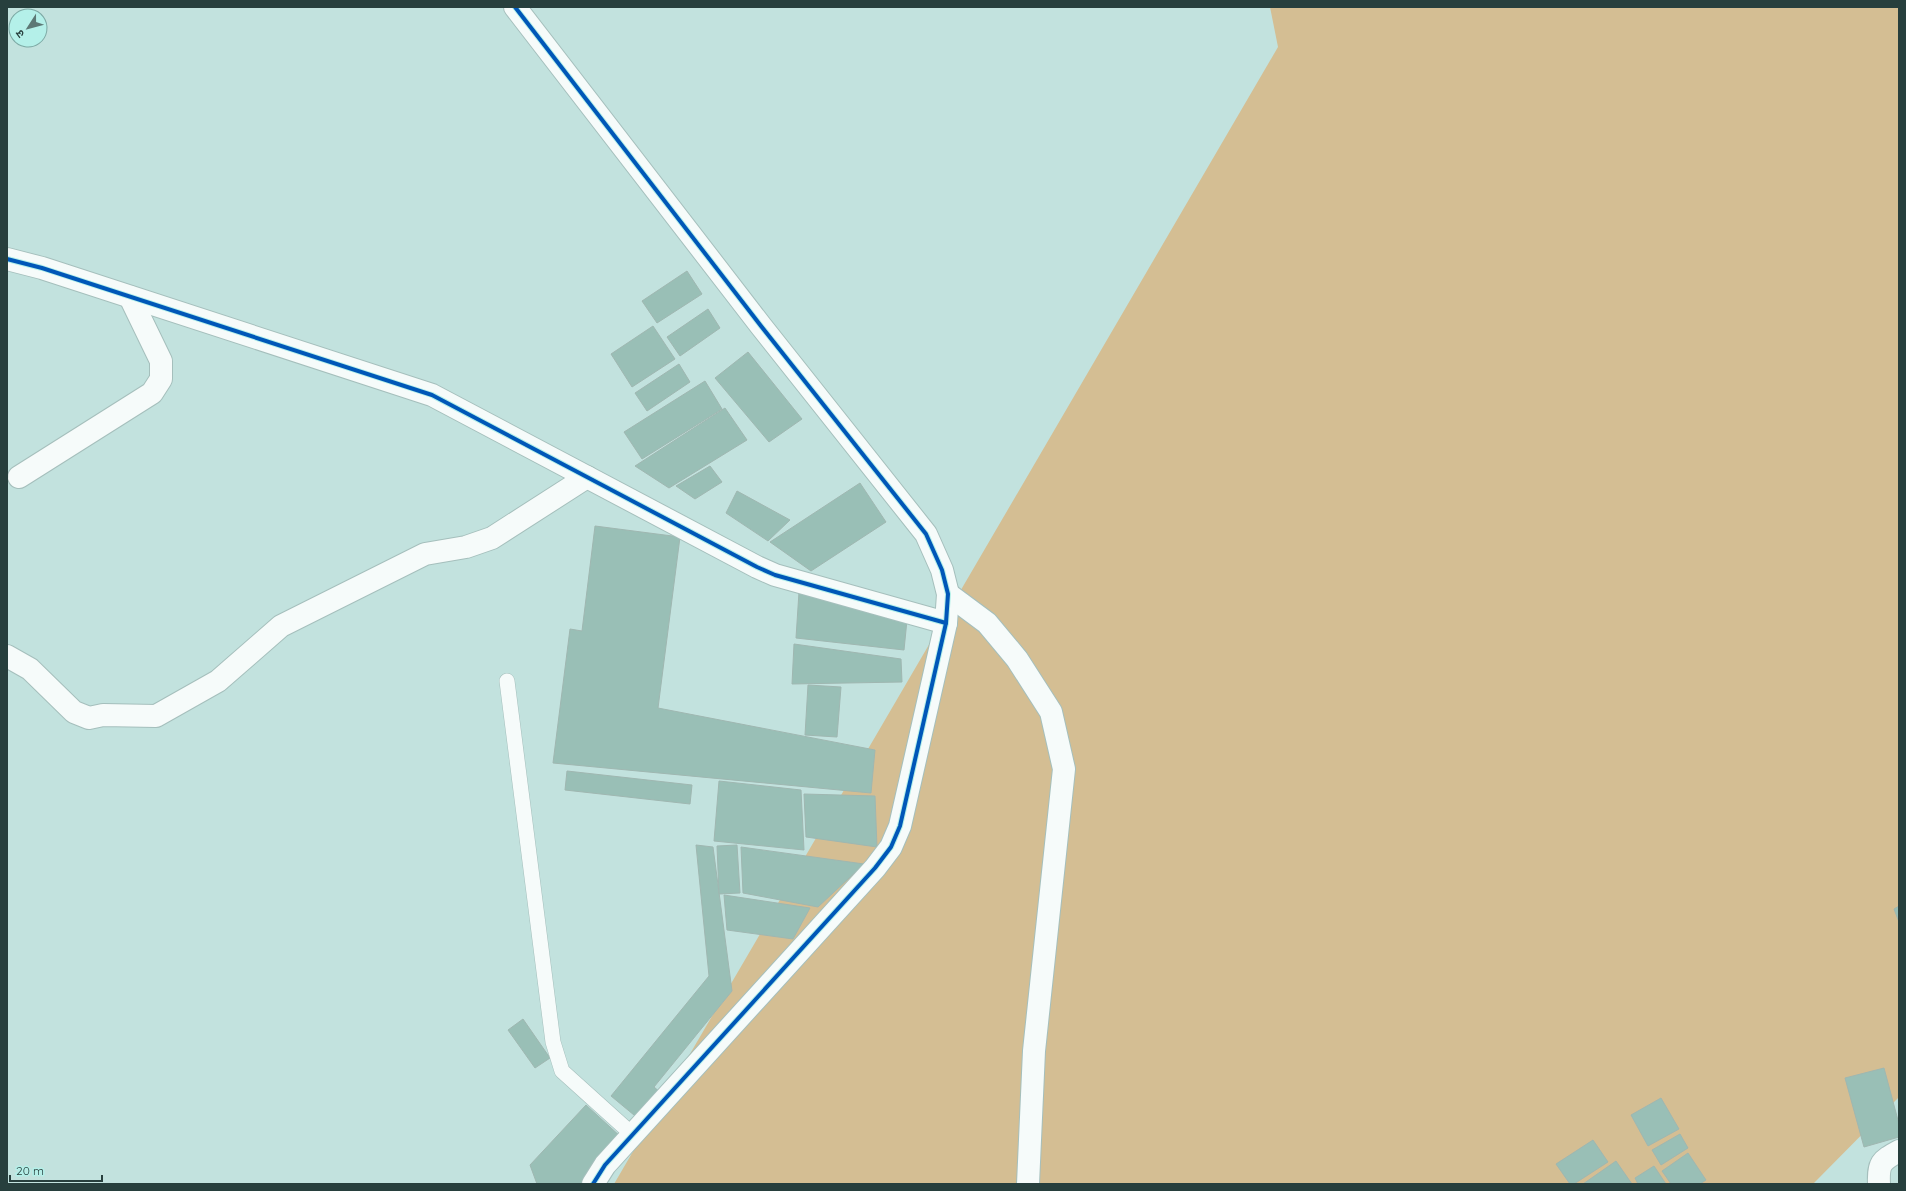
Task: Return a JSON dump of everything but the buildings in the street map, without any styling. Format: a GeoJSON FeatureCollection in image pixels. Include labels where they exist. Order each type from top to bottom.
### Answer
{"type":"FeatureCollection","features":[{"type":"Feature","properties":{"kind":"street"},"geometry":{"type":"LineString","coordinates":[[515,7],[761,326],[926,534],[942,570],[948,594],[946,623],[900,826],[891,847],[875,868],[633,1134],[606,1165],[593,1184]]}},
{"type":"Feature","properties":{"kind":"street"},"geometry":{"type":"LineString","coordinates":[[7,259],[42,268],[432,395],[738,558],[775,575],[946,623]]}},
{"type":"Feature","properties":{"kind":"street"},"geometry":{"type":"LineString","coordinates":[[19,477],[152,393],[161,379],[161,361],[130,297]]}},
{"type":"Feature","properties":{"kind":"street"},"geometry":{"type":"LineString","coordinates":[[7,656],[30,670],[74,712],[89,718],[103,715],[156,716],[218,681],[281,626],[425,554],[466,547],[492,538],[587,477]]}},
{"type":"Feature","properties":{"kind":"street"},"geometry":{"type":"LineString","coordinates":[[948,594],[987,623],[1017,658],[1051,712],[1064,769],[1034,1051],[1028,1184]]}},
{"type":"Feature","properties":{"kind":"street"},"geometry":{"type":"LineString","coordinates":[[1879,1184],[1879,1168],[1882,1161],[1899,1151]]}},
{"type":"Feature","properties":{"kind":"lane"},"geometry":{"type":"LineString","coordinates":[[506,682],[556,1057],[562,1071],[633,1134]]}},
{"type":"Feature","properties":{"kind":"shaded area"},"geometry":{"type":"Polygon","coordinates":[[[1270,7],[1899,7],[1899,1097],[1813,1184],[614,1184],[1278,47],[1270,7]]]}},
{"type":"Feature","properties":{"kind":"cycle path"},"geometry":{"type":"LineString","coordinates":[[515,7],[761,326],[926,534],[942,570],[948,594],[946,623],[900,826],[891,847],[875,868],[605,1165],[593,1184]]}},
{"type":"Feature","properties":{"kind":"cycle path"},"geometry":{"type":"LineString","coordinates":[[7,259],[42,268],[432,395],[757,567],[775,575],[946,623]]}}]}
